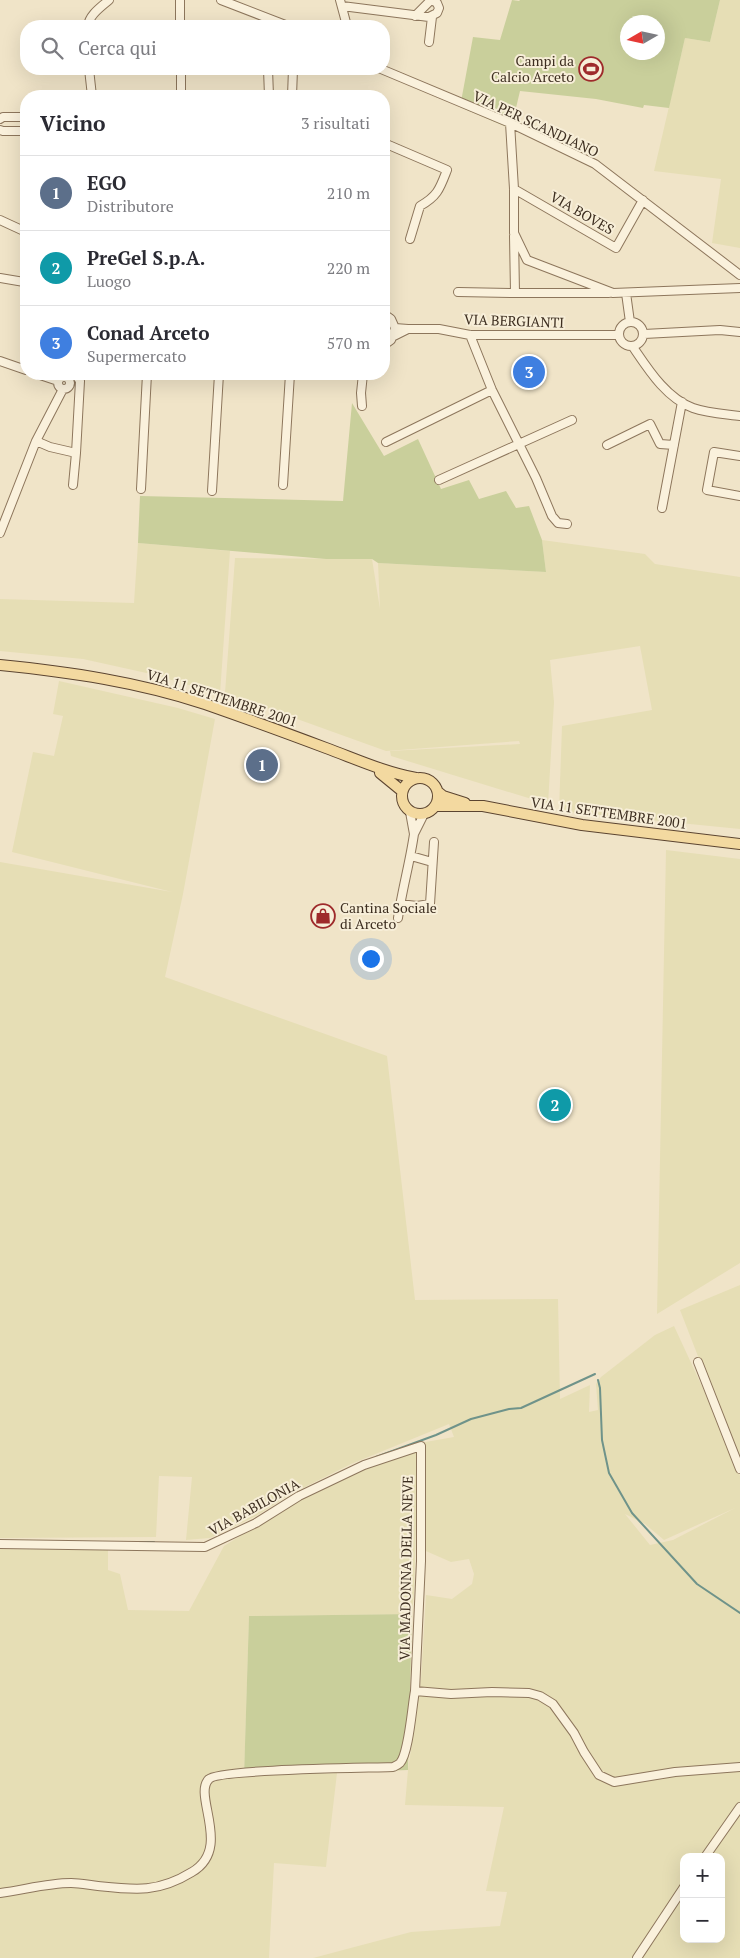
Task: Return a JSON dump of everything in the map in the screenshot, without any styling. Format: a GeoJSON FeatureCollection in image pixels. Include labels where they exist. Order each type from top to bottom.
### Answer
{"type":"FeatureCollection","features":[{"type":"Feature","properties":{"kind":"main road","name":"VIA 11 SETTEMBRE 2001"},"geometry":{"type":"LineString","coordinates":[[0,665],[120,681],[168,693],[324,747],[371,766],[422,778],[432,782],[438,792],[451,799],[474,806],[582,825],[740,844]]}},
{"type":"Feature","properties":{"kind":"main road","name":"VIA 11 SETTEMBRE 2001"},"geometry":{"type":"LineString","coordinates":[[371,766],[402,791]]}},
{"type":"Feature","properties":{"kind":"main road"},"geometry":{"type":"LineString","coordinates":[[416,778],[406,783],[402,791],[402,802],[410,812],[424,814],[435,806],[438,792]]}},
{"type":"Feature","properties":{"kind":"main road","name":"VIA 11 SETTEMBRE 2001"},"geometry":{"type":"LineString","coordinates":[[435,806],[474,806]]}},
{"type":"Feature","properties":{"kind":"street"},"geometry":{"type":"LineString","coordinates":[[90,20],[96,11],[109,0]]}},
{"type":"Feature","properties":{"kind":"street"},"geometry":{"type":"LineString","coordinates":[[180,0],[180,20]]}},
{"type":"Feature","properties":{"kind":"street"},"geometry":{"type":"LineString","coordinates":[[221,0],[263,20]]}},
{"type":"Feature","properties":{"kind":"street"},"geometry":{"type":"LineString","coordinates":[[345,20],[341,3],[415,16],[432,17],[439,8],[435,1],[431,0],[415,16]]}},
{"type":"Feature","properties":{"kind":"street"},"geometry":{"type":"LineString","coordinates":[[429,42],[432,17]]}},
{"type":"Feature","properties":{"kind":"street","name":"VIA PER SCANDIANO"},"geometry":{"type":"LineString","coordinates":[[390,73],[510,123],[595,164],[740,275]]}},
{"type":"Feature","properties":{"kind":"street"},"geometry":{"type":"LineString","coordinates":[[90,75],[91,90]]}},
{"type":"Feature","properties":{"kind":"street"},"geometry":{"type":"LineString","coordinates":[[181,75],[181,90]]}},
{"type":"Feature","properties":{"kind":"street"},"geometry":{"type":"LineString","coordinates":[[268,75],[269,90]]}},
{"type":"Feature","properties":{"kind":"street"},"geometry":{"type":"LineString","coordinates":[[292,90],[293,75]]}},
{"type":"Feature","properties":{"kind":"street"},"geometry":{"type":"LineString","coordinates":[[0,119],[3,117],[20,117]]}},
{"type":"Feature","properties":{"kind":"street"},"geometry":{"type":"LineString","coordinates":[[510,123],[514,189],[515,293]]}},
{"type":"Feature","properties":{"kind":"street"},"geometry":{"type":"LineString","coordinates":[[0,130],[20,131]]}},
{"type":"Feature","properties":{"kind":"street"},"geometry":{"type":"LineString","coordinates":[[390,146],[447,170],[440,191],[420,206],[410,239]]}},
{"type":"Feature","properties":{"kind":"street","name":"VIA BOVES"},"geometry":{"type":"LineString","coordinates":[[514,189],[616,248],[643,200]]}},
{"type":"Feature","properties":{"kind":"street"},"geometry":{"type":"LineString","coordinates":[[0,220],[20,229]]}},
{"type":"Feature","properties":{"kind":"street"},"geometry":{"type":"LineString","coordinates":[[514,233],[528,260],[613,293]]}},
{"type":"Feature","properties":{"kind":"street"},"geometry":{"type":"LineString","coordinates":[[0,278],[20,281]]}},
{"type":"Feature","properties":{"kind":"street"},"geometry":{"type":"LineString","coordinates":[[458,292],[626,293],[740,288]]}},
{"type":"Feature","properties":{"kind":"street"},"geometry":{"type":"LineString","coordinates":[[626,293],[630,322]]}},
{"type":"Feature","properties":{"kind":"street"},"geometry":{"type":"LineString","coordinates":[[390,318],[394,332]]}},
{"type":"Feature","properties":{"kind":"street"},"geometry":{"type":"LineString","coordinates":[[644,334],[638,324],[630,322],[623,325],[619,335],[622,342],[633,347],[652,374],[682,402],[695,408],[740,416]]}},
{"type":"Feature","properties":{"kind":"street","name":"VIA BERGIANTI"},"geometry":{"type":"LineString","coordinates":[[390,339],[394,332],[439,329],[470,335],[619,335]]}},
{"type":"Feature","properties":{"kind":"street"},"geometry":{"type":"LineString","coordinates":[[644,334],[720,330],[740,332]]}},
{"type":"Feature","properties":{"kind":"street"},"geometry":{"type":"LineString","coordinates":[[633,347],[640,344],[644,334]]}},
{"type":"Feature","properties":{"kind":"street"},"geometry":{"type":"LineString","coordinates":[[470,335],[492,390],[519,443],[552,516],[558,523],[567,524]]}},
{"type":"Feature","properties":{"kind":"street"},"geometry":{"type":"LineString","coordinates":[[0,361],[20,368]]}},
{"type":"Feature","properties":{"kind":"street"},"geometry":{"type":"LineString","coordinates":[[55,380],[64,389]]}},
{"type":"Feature","properties":{"kind":"street"},"geometry":{"type":"LineString","coordinates":[[0,533],[36,441],[64,389],[70,385],[71,380]]}},
{"type":"Feature","properties":{"kind":"street"},"geometry":{"type":"LineString","coordinates":[[73,485],[79,380]]}},
{"type":"Feature","properties":{"kind":"street"},"geometry":{"type":"LineString","coordinates":[[141,488],[147,380]]}},
{"type":"Feature","properties":{"kind":"street"},"geometry":{"type":"LineString","coordinates":[[212,491],[219,380]]}},
{"type":"Feature","properties":{"kind":"street"},"geometry":{"type":"LineString","coordinates":[[283,485],[290,380]]}},
{"type":"Feature","properties":{"kind":"street"},"geometry":{"type":"LineString","coordinates":[[362,380],[362,406]]}},
{"type":"Feature","properties":{"kind":"street"},"geometry":{"type":"LineString","coordinates":[[386,442],[492,390]]}},
{"type":"Feature","properties":{"kind":"street"},"geometry":{"type":"LineString","coordinates":[[662,508],[682,402]]}},
{"type":"Feature","properties":{"kind":"street"},"geometry":{"type":"LineString","coordinates":[[439,480],[572,420]]}},
{"type":"Feature","properties":{"kind":"street"},"geometry":{"type":"LineString","coordinates":[[607,445],[650,424],[660,444],[674,445]]}},
{"type":"Feature","properties":{"kind":"street"},"geometry":{"type":"LineString","coordinates":[[36,441],[50,447],[76,453]]}},
{"type":"Feature","properties":{"kind":"street"},"geometry":{"type":"LineString","coordinates":[[740,456],[714,452],[707,490],[740,496]]}},
{"type":"Feature","properties":{"kind":"street"},"geometry":{"type":"LineString","coordinates":[[398,918],[414,834],[410,812]]}},
{"type":"Feature","properties":{"kind":"street"},"geometry":{"type":"LineString","coordinates":[[414,834],[424,814]]}},
{"type":"Feature","properties":{"kind":"street"},"geometry":{"type":"LineString","coordinates":[[400,904],[417,906],[430,904],[434,842]]}},
{"type":"Feature","properties":{"kind":"street"},"geometry":{"type":"LineString","coordinates":[[411,856],[432,862]]}},
{"type":"Feature","properties":{"kind":"street"},"geometry":{"type":"LineString","coordinates":[[698,1362],[740,1469]]}},
{"type":"Feature","properties":{"kind":"street","name":"VIA BABILONIA"},"geometry":{"type":"LineString","coordinates":[[0,1544],[205,1547],[256,1523],[299,1496],[364,1465],[421,1446]]}},
{"type":"Feature","properties":{"kind":"street","name":"VIA MADONNA DELLA NEVE"},"geometry":{"type":"LineString","coordinates":[[0,1893],[72,1883],[133,1890],[160,1888],[192,1872],[204,1863],[210,1850],[211,1839],[205,1785],[208,1779],[213,1776],[325,1768],[393,1767],[400,1763],[408,1738],[415,1691],[422,1561],[421,1446]]}},
{"type":"Feature","properties":{"kind":"street"},"geometry":{"type":"LineString","coordinates":[[415,1691],[451,1694],[529,1693],[540,1696],[553,1704],[574,1733],[599,1775],[614,1782],[675,1772],[740,1767]]}},
{"type":"Feature","properties":{"kind":"street"},"geometry":{"type":"LineString","coordinates":[[709,1853],[740,1806]]}},
{"type":"Feature","properties":{"kind":"street"},"geometry":{"type":"LineString","coordinates":[[636,1958],[680,1893]]}},
{"type":"Feature","properties":{"kind":"shaded area"},"geometry":{"type":"Polygon","coordinates":[[[720,0],[740,0],[740,248],[712,243],[721,179],[654,171],[685,38],[710,42],[720,0]]]}},
{"type":"Feature","properties":{"kind":"shaded area"},"geometry":{"type":"Polygon","coordinates":[[[542,540],[645,554],[655,564],[740,577],[740,829],[559,811],[562,726],[652,710],[640,646],[550,660],[554,702],[548,804],[391,756],[390,751],[520,744],[519,741],[386,751],[225,693],[235,558],[372,559],[380,609],[378,563],[546,572],[542,540]]]}},
{"type":"Feature","properties":{"kind":"shaded area"},"geometry":{"type":"Polygon","coordinates":[[[138,543],[230,551],[220,694],[151,674],[83,659],[0,651],[0,599],[134,603],[138,543]]]}},
{"type":"Feature","properties":{"kind":"shaded area"},"geometry":{"type":"Polygon","coordinates":[[[59,681],[178,708],[215,719],[183,894],[165,977],[387,1056],[415,1300],[558,1299],[560,1399],[590,1385],[589,1412],[598,1410],[596,1384],[601,1377],[655,1335],[674,1326],[718,1421],[740,1476],[740,1958],[313,1958],[411,1932],[500,1926],[507,1892],[486,1891],[504,1807],[405,1805],[421,1680],[426,1595],[452,1599],[472,1584],[474,1574],[469,1559],[451,1562],[419,1548],[420,1443],[454,1437],[449,1424],[351,1464],[289,1495],[256,1516],[210,1538],[186,1540],[192,1477],[159,1476],[156,1537],[0,1538],[0,862],[172,892],[12,852],[33,752],[54,756],[63,716],[53,714],[59,681]],[[735,1508],[664,1540],[645,1524],[625,1514],[650,1545],[673,1540],[735,1508]]]}},
{"type":"Feature","properties":{"kind":"shaded area"},"geometry":{"type":"Polygon","coordinates":[[[666,850],[740,859],[740,1263],[657,1314],[666,850]]]}},
{"type":"Feature","properties":{"kind":"shaded area"},"geometry":{"type":"Polygon","coordinates":[[[740,1285],[740,1464],[680,1310],[740,1285]]]}},
{"type":"Feature","properties":{"kind":"shaded area"},"geometry":{"type":"Polygon","coordinates":[[[416,1450],[418,1454],[412,1614],[249,1616],[244,1776],[337,1773],[326,1867],[274,1863],[269,1958],[0,1958],[0,1549],[108,1550],[108,1570],[120,1574],[128,1610],[189,1611],[224,1546],[299,1500],[366,1466],[416,1450]]]}},
{"type":"Feature","properties":{"kind":"green space"},"geometry":{"type":"Polygon","coordinates":[[[512,0],[720,0],[710,42],[685,38],[669,108],[644,105],[643,108],[596,99],[520,91],[511,129],[460,107],[473,37],[500,40],[512,0]]]}},
{"type":"Feature","properties":{"kind":"green space"},"geometry":{"type":"Polygon","coordinates":[[[352,403],[384,456],[418,439],[441,489],[469,480],[479,499],[506,491],[516,508],[529,506],[542,540],[546,572],[378,563],[372,559],[326,559],[138,543],[140,496],[343,501],[352,403]]]}},
{"type":"Feature","properties":{"kind":"green space"},"geometry":{"type":"Polygon","coordinates":[[[412,1614],[408,1770],[244,1776],[249,1616],[412,1614]]]}},
{"type":"Feature","properties":{"kind":"waterway"},"geometry":{"type":"LineString","coordinates":[[376,1457],[436,1435],[471,1419],[509,1409],[521,1408],[595,1374]]}},
{"type":"Feature","properties":{"kind":"waterway"},"geometry":{"type":"LineString","coordinates":[[598,1380],[602,1440],[609,1473],[632,1513],[697,1584],[740,1613]]}},
{"type":"Feature","properties":{"kind":"waterway"},"geometry":{"type":"LineString","coordinates":[[281,1503],[292,1496]]}},
{"type":"Feature","properties":{"kind":"waterway"},"geometry":{"type":"LineString","coordinates":[[124,1542],[154,1542]]}},
{"type":"Feature","properties":{"kind":"place","name":"Campi da Calcio Arceto"},"geometry":{"type":"Point","coordinates":[591,69]}},
{"type":"Feature","properties":{"kind":"place","name":"Conad Arceto"},"geometry":{"type":"Point","coordinates":[529,372]}},
{"type":"Feature","properties":{"kind":"place","name":"EGO"},"geometry":{"type":"Point","coordinates":[262,765]}},
{"type":"Feature","properties":{"kind":"place","name":"Cantina Sociale di Arceto"},"geometry":{"type":"Point","coordinates":[323,916]}},
{"type":"Feature","properties":{"kind":"place","name":"PreGel S.p.A."},"geometry":{"type":"Point","coordinates":[555,1105]}}]}
